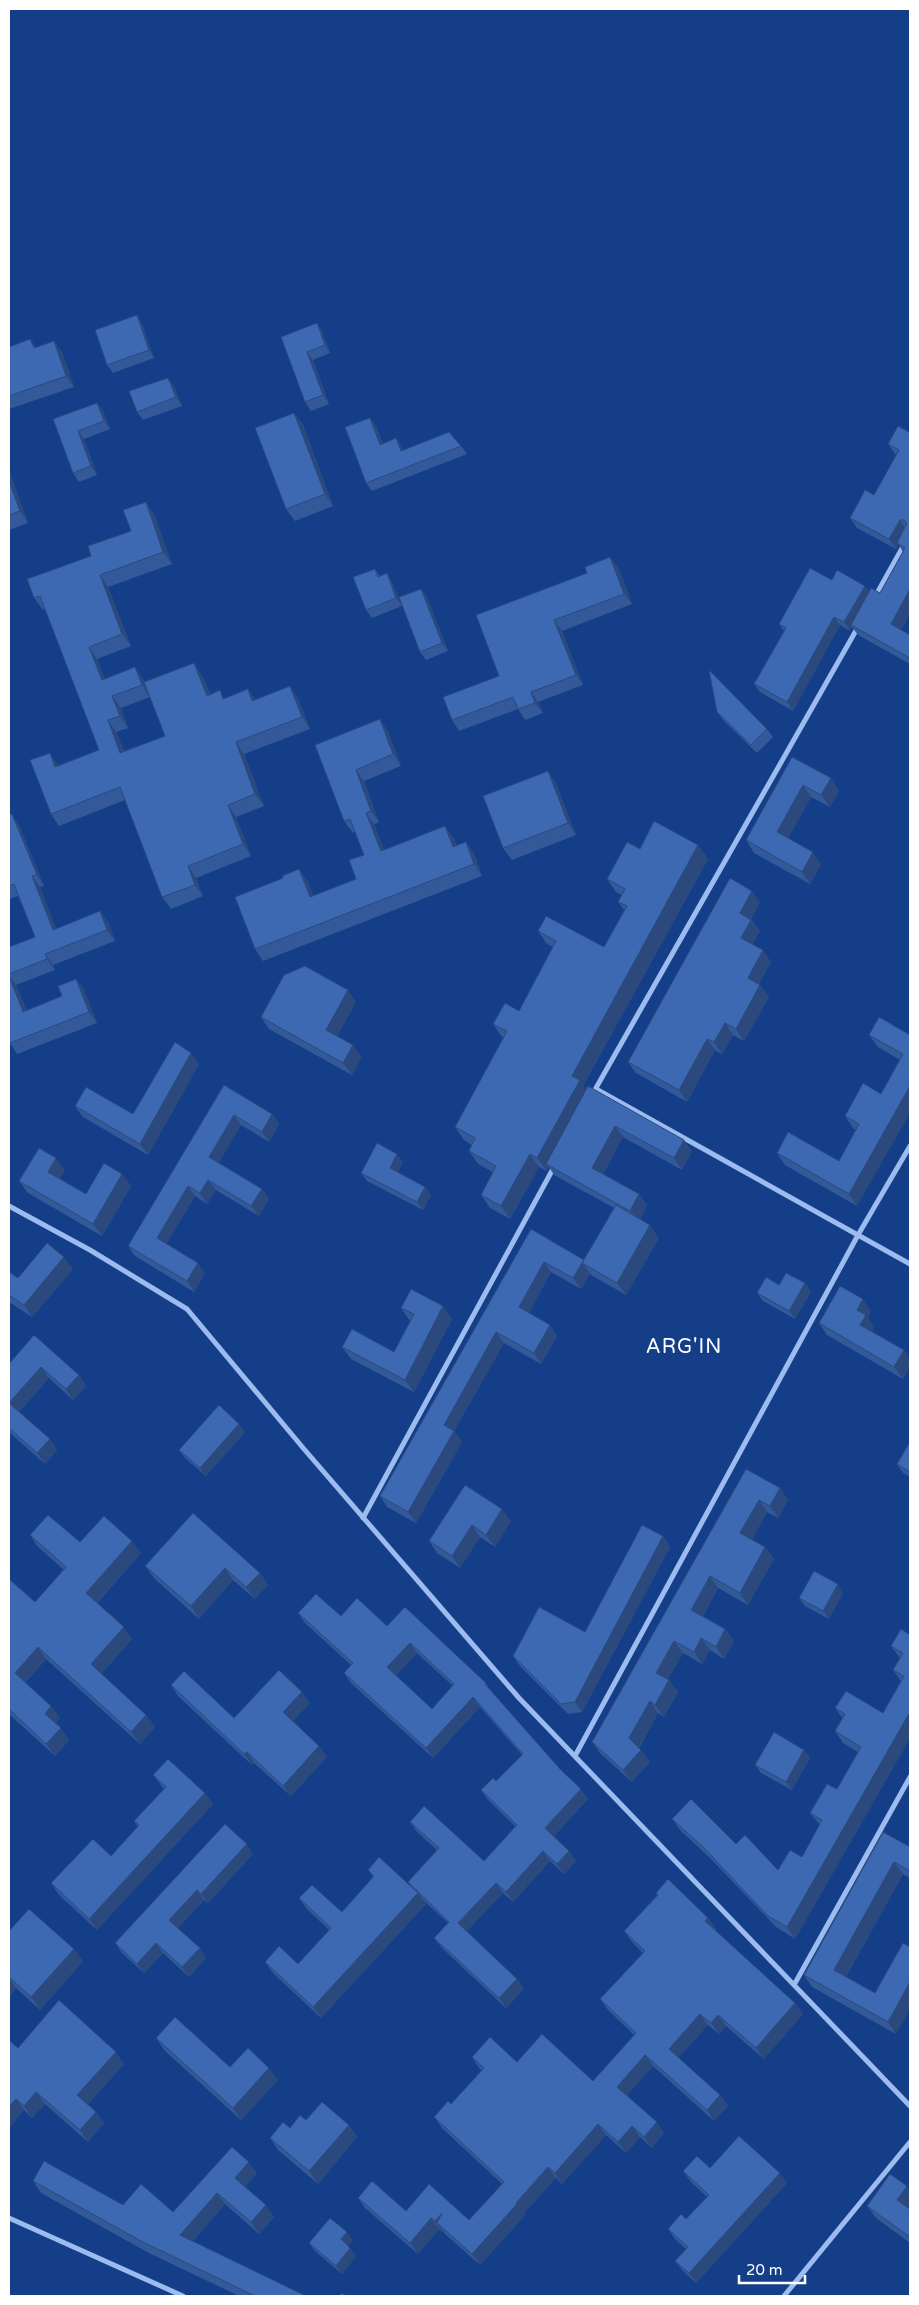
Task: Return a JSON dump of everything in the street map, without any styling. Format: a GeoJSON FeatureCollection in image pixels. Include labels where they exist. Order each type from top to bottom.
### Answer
{"type":"FeatureCollection","features":[{"type":"Feature","properties":{"kind":"street"},"geometry":{"type":"LineString","coordinates":[[872,602],[910,534]]}},
{"type":"Feature","properties":{"kind":"street"},"geometry":{"type":"LineString","coordinates":[[591,1098],[862,620]]}},
{"type":"Feature","properties":{"kind":"street"},"geometry":{"type":"LineString","coordinates":[[596,1089],[910,1264]]}},
{"type":"Feature","properties":{"kind":"street"},"geometry":{"type":"LineString","coordinates":[[575,1756],[858,1236],[910,1146]]}},
{"type":"Feature","properties":{"kind":"street"},"geometry":{"type":"LineString","coordinates":[[364,1518],[558,1159]]}},
{"type":"Feature","properties":{"kind":"street"},"geometry":{"type":"LineString","coordinates":[[9,1206],[90,1250],[187,1309],[518,1698],[910,2106]]}},
{"type":"Feature","properties":{"kind":"street"},"geometry":{"type":"LineString","coordinates":[[794,1985],[910,1777]]}},
{"type":"Feature","properties":{"kind":"street"},"geometry":{"type":"LineString","coordinates":[[784,2296],[910,2142]]}},
{"type":"Feature","properties":{"kind":"street"},"geometry":{"type":"LineString","coordinates":[[9,2218],[183,2296]]}},
{"type":"Feature","properties":{"kind":"building"},"geometry":{"type":"Polygon","coordinates":[[[137,315],[149,350],[107,365],[95,330],[137,315]]]}},
{"type":"Feature","properties":{"kind":"building"},"geometry":{"type":"Polygon","coordinates":[[[317,323],[325,345],[307,352],[323,395],[305,402],[281,337],[317,323]]]}},
{"type":"Feature","properties":{"kind":"building"},"geometry":{"type":"Polygon","coordinates":[[[30,339],[34,348],[54,341],[66,376],[9,396],[9,347],[30,339]]]}},
{"type":"Feature","properties":{"kind":"building"},"geometry":{"type":"Polygon","coordinates":[[[168,378],[176,397],[137,412],[129,391],[168,378]]]}},
{"type":"Feature","properties":{"kind":"building"},"geometry":{"type":"Polygon","coordinates":[[[97,403],[104,421],[78,431],[91,466],[73,473],[53,419],[97,403]]]}},
{"type":"Feature","properties":{"kind":"building"},"geometry":{"type":"Polygon","coordinates":[[[294,413],[325,494],[286,509],[255,428],[294,413]]]}},
{"type":"Feature","properties":{"kind":"building"},"geometry":{"type":"Polygon","coordinates":[[[370,418],[380,445],[396,438],[401,451],[449,432],[461,446],[366,483],[345,427],[370,418]]]}},
{"type":"Feature","properties":{"kind":"building"},"geometry":{"type":"Polygon","coordinates":[[[898,426],[909,432],[910,429],[910,589],[891,624],[910,635],[910,658],[851,625],[871,588],[880,593],[905,548],[897,543],[907,523],[904,520],[900,520],[889,539],[850,518],[865,490],[874,495],[899,450],[888,444],[898,426]]]}},
{"type":"Feature","properties":{"kind":"building"},"geometry":{"type":"Polygon","coordinates":[[[9,481],[20,511],[9,515],[9,481]]]}},
{"type":"Feature","properties":{"kind":"building"},"geometry":{"type":"Polygon","coordinates":[[[146,502],[163,552],[100,575],[122,634],[89,647],[102,680],[135,667],[142,685],[112,696],[120,716],[108,720],[120,753],[165,736],[144,682],[194,663],[207,696],[220,690],[223,699],[248,689],[252,701],[290,686],[302,717],[236,742],[255,794],[228,805],[243,844],[188,866],[195,885],[162,897],[120,787],[51,814],[30,760],[50,753],[55,767],[99,750],[40,596],[34,598],[27,579],[91,556],[88,546],[131,531],[123,510],[146,502]]]}},
{"type":"Feature","properties":{"kind":"building"},"geometry":{"type":"Polygon","coordinates":[[[610,557],[624,594],[554,620],[576,675],[531,692],[535,703],[518,709],[513,697],[452,720],[443,697],[499,676],[476,615],[587,573],[585,567],[610,557]]]}},
{"type":"Feature","properties":{"kind":"building"},"geometry":{"type":"Polygon","coordinates":[[[810,568],[832,580],[837,570],[865,586],[844,622],[834,617],[787,702],[754,684],[786,628],[779,624],[810,568]]]}},
{"type":"Feature","properties":{"kind":"building"},"geometry":{"type":"Polygon","coordinates":[[[375,569],[378,577],[387,573],[396,598],[366,610],[353,577],[375,569]]]}},
{"type":"Feature","properties":{"kind":"building"},"geometry":{"type":"Polygon","coordinates":[[[421,589],[442,643],[420,652],[399,597],[421,589]]]}},
{"type":"Feature","properties":{"kind":"building"},"geometry":{"type":"Polygon","coordinates":[[[709,670],[767,729],[751,745],[717,712],[709,670]]]}},
{"type":"Feature","properties":{"kind":"building"},"geometry":{"type":"Polygon","coordinates":[[[380,719],[393,754],[356,770],[371,811],[366,813],[381,851],[445,826],[453,847],[466,842],[474,864],[255,949],[235,897],[283,878],[282,876],[299,869],[310,897],[356,879],[349,860],[364,855],[350,819],[344,821],[315,745],[380,719]]]}},
{"type":"Feature","properties":{"kind":"building"},"geometry":{"type":"Polygon","coordinates":[[[792,757],[831,778],[821,795],[803,785],[777,832],[813,852],[802,872],[746,840],[792,757]]]}},
{"type":"Feature","properties":{"kind":"building"},"geometry":{"type":"Polygon","coordinates":[[[548,771],[568,823],[503,848],[483,796],[548,771]]]}},
{"type":"Feature","properties":{"kind":"building"},"geometry":{"type":"Polygon","coordinates":[[[12,814],[37,875],[32,876],[53,930],[100,911],[107,930],[45,954],[47,959],[9,974],[9,947],[35,937],[14,884],[9,886],[9,815],[12,814]]]}},
{"type":"Feature","properties":{"kind":"building"},"geometry":{"type":"Polygon","coordinates":[[[654,821],[698,845],[572,1076],[580,1080],[537,1158],[530,1154],[501,1206],[481,1195],[496,1166],[469,1151],[475,1138],[455,1127],[507,1031],[493,1024],[505,1003],[519,1011],[556,941],[538,931],[546,916],[604,947],[627,906],[618,902],[625,889],[607,879],[627,842],[640,849],[654,821]]]}},
{"type":"Feature","properties":{"kind":"building"},"geometry":{"type":"Polygon","coordinates":[[[730,878],[752,891],[740,913],[751,920],[741,938],[763,950],[748,978],[760,985],[736,1029],[725,1023],[714,1042],[707,1039],[679,1090],[628,1062],[730,878]]]}},
{"type":"Feature","properties":{"kind":"building"},"geometry":{"type":"Polygon","coordinates":[[[305,966],[348,990],[326,1030],[353,1045],[343,1063],[261,1017],[284,975],[305,966]]]}},
{"type":"Feature","properties":{"kind":"building"},"geometry":{"type":"Polygon","coordinates":[[[9,976],[23,1012],[62,996],[58,986],[76,979],[89,1012],[10,1043],[9,976]]]}},
{"type":"Feature","properties":{"kind":"building"},"geometry":{"type":"Polygon","coordinates":[[[879,1017],[910,1035],[910,1086],[849,1194],[777,1153],[788,1132],[839,1161],[859,1124],[845,1116],[863,1083],[881,1094],[903,1054],[869,1035],[879,1017]]]}},
{"type":"Feature","properties":{"kind":"building"},"geometry":{"type":"Polygon","coordinates":[[[175,1042],[191,1053],[140,1144],[75,1106],[86,1087],[133,1114],[175,1042]]]}},
{"type":"Feature","properties":{"kind":"building"},"geometry":{"type":"Polygon","coordinates":[[[224,1085],[272,1114],[262,1132],[234,1115],[209,1157],[262,1189],[251,1206],[208,1180],[200,1193],[188,1186],[157,1238],[198,1263],[187,1281],[128,1246],[224,1085]]]}},
{"type":"Feature","properties":{"kind":"building"},"geometry":{"type":"Polygon","coordinates":[[[588,1086],[684,1140],[674,1158],[615,1126],[592,1168],[639,1194],[630,1211],[546,1164],[588,1086]]]}},
{"type":"Feature","properties":{"kind":"building"},"geometry":{"type":"Polygon","coordinates":[[[377,1143],[397,1154],[390,1168],[425,1187],[417,1202],[361,1173],[377,1143]]]}},
{"type":"Feature","properties":{"kind":"building"},"geometry":{"type":"Polygon","coordinates":[[[39,1148],[56,1158],[48,1172],[86,1194],[104,1163],[122,1174],[93,1224],[19,1181],[39,1148]]]}},
{"type":"Feature","properties":{"kind":"building"},"geometry":{"type":"Polygon","coordinates":[[[616,1205],[650,1225],[617,1283],[582,1263],[616,1205]]]}},
{"type":"Feature","properties":{"kind":"building"},"geometry":{"type":"Polygon","coordinates":[[[531,1229],[584,1260],[573,1278],[544,1262],[519,1307],[550,1325],[534,1353],[496,1332],[444,1425],[454,1431],[408,1512],[380,1496],[531,1229]]]}},
{"type":"Feature","properties":{"kind":"building"},"geometry":{"type":"Polygon","coordinates":[[[47,1243],[64,1257],[24,1305],[9,1295],[9,1272],[18,1278],[47,1243]]]}},
{"type":"Feature","properties":{"kind":"building"},"geometry":{"type":"Polygon","coordinates":[[[786,1273],[805,1283],[789,1311],[757,1293],[766,1277],[779,1285],[786,1273]]]}},
{"type":"Feature","properties":{"kind":"building"},"geometry":{"type":"Polygon","coordinates":[[[840,1286],[863,1299],[857,1310],[866,1315],[860,1325],[904,1350],[894,1367],[819,1323],[840,1286]]]}},
{"type":"Feature","properties":{"kind":"building"},"geometry":{"type":"Polygon","coordinates":[[[411,1289],[443,1306],[405,1380],[342,1347],[352,1329],[394,1352],[414,1314],[401,1308],[411,1289]]]}},
{"type":"Feature","properties":{"kind":"building"},"geometry":{"type":"Polygon","coordinates":[[[34,1335],[79,1375],[66,1389],[41,1367],[9,1403],[9,1364],[34,1335]]]}},
{"type":"Feature","properties":{"kind":"building"},"geometry":{"type":"Polygon","coordinates":[[[9,1403],[50,1439],[37,1453],[9,1428],[9,1403]]]}},
{"type":"Feature","properties":{"kind":"building"},"geometry":{"type":"Polygon","coordinates":[[[219,1405],[239,1424],[200,1468],[179,1450],[219,1405]]]}},
{"type":"Feature","properties":{"kind":"building"},"geometry":{"type":"Polygon","coordinates":[[[910,1442],[910,1472],[897,1464],[910,1442]]]}},
{"type":"Feature","properties":{"kind":"building"},"geometry":{"type":"Polygon","coordinates":[[[746,1469],[780,1488],[770,1506],[759,1500],[740,1533],[765,1547],[740,1593],[710,1576],[691,1610],[725,1629],[716,1647],[701,1638],[694,1652],[674,1641],[656,1673],[669,1680],[655,1705],[650,1701],[629,1738],[641,1750],[623,1770],[592,1742],[746,1469]]]}},
{"type":"Feature","properties":{"kind":"building"},"geometry":{"type":"Polygon","coordinates":[[[465,1485],[502,1509],[486,1535],[472,1525],[452,1556],[429,1541],[465,1485]]]}},
{"type":"Feature","properties":{"kind":"building"},"geometry":{"type":"Polygon","coordinates":[[[193,1513],[260,1573],[246,1587],[225,1568],[191,1606],[145,1566],[193,1513]]]}},
{"type":"Feature","properties":{"kind":"building"},"geometry":{"type":"Polygon","coordinates":[[[48,1515],[80,1542],[104,1516],[132,1541],[86,1593],[124,1627],[91,1664],[146,1715],[131,1732],[38,1647],[15,1673],[51,1706],[45,1714],[61,1728],[46,1744],[9,1709],[9,1579],[35,1602],[66,1567],[30,1535],[48,1515]]]}},
{"type":"Feature","properties":{"kind":"building"},"geometry":{"type":"Polygon","coordinates":[[[642,1525],[663,1536],[575,1702],[561,1704],[513,1656],[539,1607],[585,1632],[642,1525]]]}},
{"type":"Feature","properties":{"kind":"building"},"geometry":{"type":"Polygon","coordinates":[[[814,1571],[838,1584],[823,1611],[799,1598],[814,1571]]]}},
{"type":"Feature","properties":{"kind":"building"},"geometry":{"type":"Polygon","coordinates":[[[316,1594],[341,1616],[357,1598],[387,1626],[405,1607],[486,1683],[560,1769],[581,1789],[545,1828],[569,1851],[557,1864],[543,1851],[506,1892],[496,1883],[458,1923],[517,1979],[499,1998],[434,1938],[449,1922],[408,1882],[439,1848],[410,1822],[424,1806],[484,1861],[517,1825],[481,1790],[493,1778],[496,1781],[523,1754],[473,1697],[426,1748],[344,1673],[353,1663],[298,1613],[316,1594]],[[410,1643],[387,1667],[432,1709],[454,1684],[410,1643]]]}},
{"type":"Feature","properties":{"kind":"building"},"geometry":{"type":"Polygon","coordinates":[[[901,1629],[910,1635],[910,1712],[787,1927],[768,1916],[703,1847],[672,1819],[691,1799],[736,1844],[745,1835],[778,1870],[790,1850],[802,1857],[822,1820],[810,1813],[827,1784],[837,1789],[861,1747],[835,1731],[845,1714],[835,1708],[846,1691],[883,1713],[904,1676],[893,1670],[903,1653],[891,1646],[901,1629]]]}},
{"type":"Feature","properties":{"kind":"building"},"geometry":{"type":"Polygon","coordinates":[[[279,1670],[302,1692],[283,1712],[319,1746],[283,1786],[247,1752],[244,1754],[171,1685],[184,1671],[234,1718],[279,1670]]]}},
{"type":"Feature","properties":{"kind":"building"},"geometry":{"type":"Polygon","coordinates":[[[774,1732],[804,1750],[786,1782],[755,1765],[774,1732]]]}},
{"type":"Feature","properties":{"kind":"building"},"geometry":{"type":"Polygon","coordinates":[[[168,1759],[205,1793],[89,1919],[51,1883],[93,1839],[111,1856],[139,1825],[134,1821],[166,1787],[153,1775],[168,1759]]]}},
{"type":"Feature","properties":{"kind":"building"},"geometry":{"type":"Polygon","coordinates":[[[225,1824],[247,1844],[201,1894],[197,1890],[169,1920],[200,1948],[182,1967],[156,1943],[137,1964],[115,1943],[225,1824]]]}},
{"type":"Feature","properties":{"kind":"building"},"geometry":{"type":"Polygon","coordinates":[[[883,1832],[910,1847],[910,1871],[894,1862],[834,1970],[875,1993],[903,1943],[910,1947],[910,1982],[888,2022],[804,1975],[883,1832]]]}},
{"type":"Feature","properties":{"kind":"building"},"geometry":{"type":"Polygon","coordinates":[[[379,1857],[418,1893],[313,2007],[265,1962],[279,1946],[298,1964],[331,1928],[299,1898],[312,1885],[342,1912],[374,1876],[368,1870],[379,1857]]]}},
{"type":"Feature","properties":{"kind":"building"},"geometry":{"type":"Polygon","coordinates":[[[668,1879],[708,1918],[705,1921],[795,2003],[756,2048],[718,2015],[711,2023],[700,2014],[669,2049],[720,2095],[707,2110],[645,2055],[617,2087],[657,2122],[644,2137],[632,2126],[618,2142],[598,2124],[555,2173],[548,2167],[472,2254],[437,2223],[442,2213],[435,2221],[431,2218],[410,2243],[358,2198],[372,2181],[406,2211],[429,2184],[469,2220],[504,2182],[434,2117],[448,2101],[451,2104],[484,2068],[472,2057],[490,2037],[517,2062],[542,2034],[593,2081],[636,2033],[600,1999],[645,1951],[624,1931],[658,1895],[656,1893],[668,1879]]]}},
{"type":"Feature","properties":{"kind":"building"},"geometry":{"type":"Polygon","coordinates":[[[29,1909],[74,1949],[31,1997],[9,1977],[9,1931],[29,1909]]]}},
{"type":"Feature","properties":{"kind":"building"},"geometry":{"type":"Polygon","coordinates":[[[59,2000],[116,2052],[77,2095],[96,2112],[80,2130],[36,2092],[24,2106],[16,2099],[9,2107],[9,2040],[18,2048],[59,2000]]]}},
{"type":"Feature","properties":{"kind":"building"},"geometry":{"type":"Polygon","coordinates":[[[175,2017],[230,2067],[248,2048],[269,2068],[233,2108],[156,2038],[175,2017]]]}},
{"type":"Feature","properties":{"kind":"building"},"geometry":{"type":"Polygon","coordinates":[[[322,2102],[349,2125],[309,2171],[270,2138],[283,2122],[290,2128],[300,2115],[306,2120],[322,2102]]]}},
{"type":"Feature","properties":{"kind":"building"},"geometry":{"type":"Polygon","coordinates":[[[739,2136],[780,2173],[689,2273],[675,2261],[688,2247],[668,2229],[681,2214],[686,2219],[709,2195],[683,2171],[697,2156],[710,2168],[739,2136]]]}},
{"type":"Feature","properties":{"kind":"building"},"geometry":{"type":"Polygon","coordinates":[[[232,2147],[249,2162],[235,2178],[266,2205],[251,2222],[217,2193],[180,2235],[306,2296],[255,2296],[141,2241],[33,2181],[44,2161],[123,2205],[141,2184],[173,2212],[232,2147]]]}},
{"type":"Feature","properties":{"kind":"building"},"geometry":{"type":"Polygon","coordinates":[[[890,2174],[907,2186],[897,2200],[910,2209],[910,2237],[867,2206],[890,2174]]]}},
{"type":"Feature","properties":{"kind":"building"},"geometry":{"type":"Polygon","coordinates":[[[330,2218],[347,2232],[341,2239],[350,2248],[336,2266],[309,2243],[330,2218]]]}},
{"type":"Feature","properties":{"kind":"district","name":"ARG'IN"},"geometry":{"type":"Point","coordinates":[684,1347]}}]}
